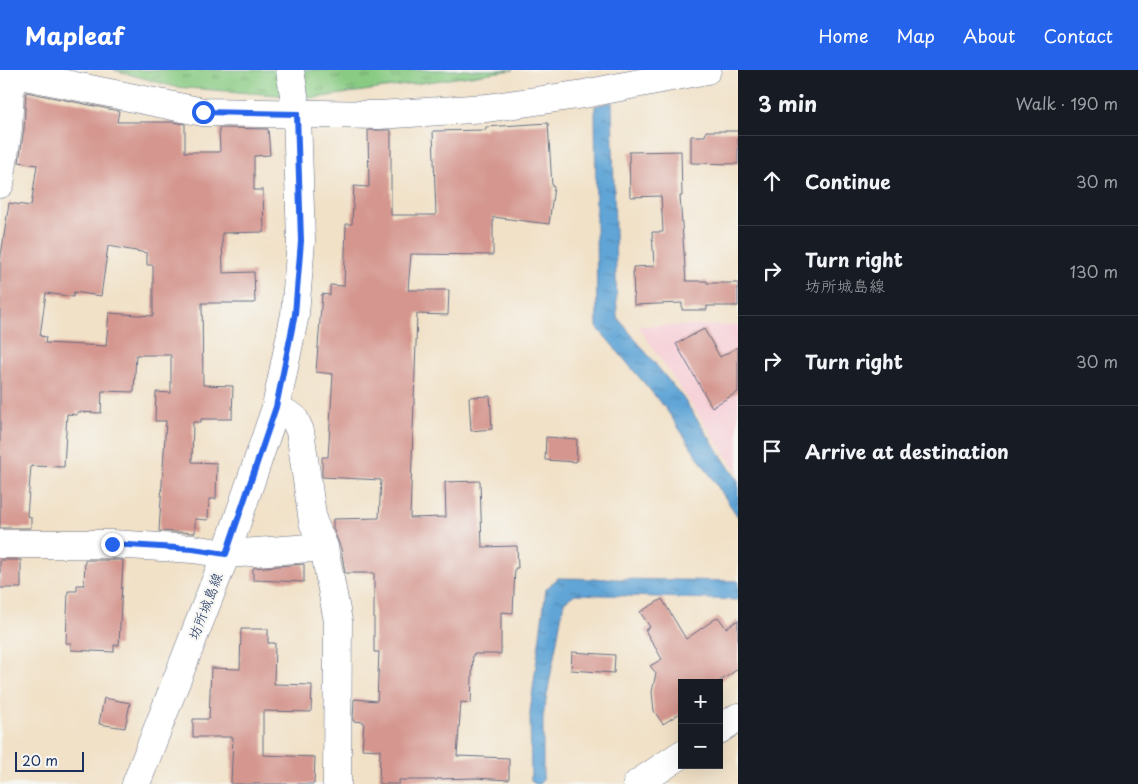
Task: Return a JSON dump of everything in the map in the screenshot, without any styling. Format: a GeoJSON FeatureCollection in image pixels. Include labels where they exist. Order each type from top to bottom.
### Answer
{"type":"FeatureCollection","features":[{"type":"Feature","properties":{"kind":"main road","name":"坊所城島線"},"geometry":{"type":"LineString","coordinates":[[136,784],[226,554],[276,407],[295,314],[301,241],[297,114],[290,70]]}},
{"type":"Feature","properties":{"kind":"main road"},"geometry":{"type":"LineString","coordinates":[[0,184],[8,128],[11,71],[203,112],[379,115],[487,108],[584,94],[707,70]]}},
{"type":"Feature","properties":{"kind":"main road"},"geometry":{"type":"LineString","coordinates":[[276,407],[294,418],[300,431],[313,522],[324,547],[338,621],[337,784]]}},
{"type":"Feature","properties":{"kind":"main road"},"geometry":{"type":"LineString","coordinates":[[0,544],[112,544],[193,549],[226,554],[324,547]]}},
{"type":"Feature","properties":{"kind":"main road"},"geometry":{"type":"LineString","coordinates":[[723,727],[738,717]]}},
{"type":"Feature","properties":{"kind":"main road"},"geometry":{"type":"LineString","coordinates":[[638,784],[678,757]]}},
{"type":"Feature","properties":{"kind":"shaded area"},"geometry":{"type":"Polygon","coordinates":[[[738,325],[738,473],[638,326],[738,325]]]}},
{"type":"Feature","properties":{"kind":"green space"},"geometry":{"type":"Polygon","coordinates":[[[114,70],[513,70],[314,98],[175,87],[114,70]]]}},
{"type":"Feature","properties":{"kind":"water"},"geometry":{"type":"Polygon","coordinates":[[[612,102],[617,317],[683,398],[738,481],[738,517],[666,409],[597,327],[595,106],[612,102]]]}},
{"type":"Feature","properties":{"kind":"water"},"geometry":{"type":"Polygon","coordinates":[[[558,578],[738,581],[738,600],[575,594],[564,602],[543,717],[543,780],[539,784],[535,784],[531,780],[530,712],[546,589],[558,578]]]}},
{"type":"Feature","properties":{"kind":"building"},"geometry":{"type":"Polygon","coordinates":[[[26,92],[119,111],[117,122],[172,122],[185,124],[185,152],[220,152],[219,128],[268,129],[270,155],[254,156],[254,190],[263,190],[264,232],[222,233],[223,273],[254,272],[255,303],[202,303],[203,385],[233,386],[232,419],[201,419],[201,422],[193,422],[192,462],[217,463],[216,499],[209,499],[208,520],[195,519],[195,533],[159,531],[166,421],[155,421],[156,392],[171,393],[171,355],[136,355],[134,392],[102,391],[101,413],[77,412],[77,415],[67,414],[64,467],[31,466],[27,516],[31,517],[31,528],[0,528],[0,262],[9,203],[31,206],[37,165],[19,162],[24,129],[26,92]],[[108,246],[101,296],[74,292],[73,297],[46,293],[40,336],[46,337],[45,343],[106,346],[109,313],[153,316],[153,265],[147,265],[147,253],[108,246]]]}},
{"type":"Feature","properties":{"kind":"building"},"geometry":{"type":"Polygon","coordinates":[[[548,123],[552,186],[554,187],[549,224],[493,217],[493,255],[411,254],[408,290],[449,290],[448,315],[417,314],[410,518],[446,517],[445,482],[480,481],[482,547],[517,546],[518,568],[515,568],[513,613],[501,612],[501,654],[473,654],[471,703],[461,702],[457,756],[509,758],[509,780],[475,778],[399,780],[399,784],[379,784],[380,750],[362,749],[364,722],[353,721],[354,699],[377,701],[379,652],[374,652],[374,573],[345,573],[341,549],[333,528],[333,519],[379,518],[381,480],[322,477],[322,457],[328,457],[333,374],[316,372],[322,294],[330,295],[330,285],[344,286],[346,224],[352,224],[354,186],[369,187],[368,130],[391,130],[391,215],[436,215],[433,131],[486,130],[486,127],[548,123]]]}},
{"type":"Feature","properties":{"kind":"building"},"geometry":{"type":"Polygon","coordinates":[[[706,131],[738,131],[738,164],[691,163],[691,136],[705,136],[706,131]]]}},
{"type":"Feature","properties":{"kind":"building"},"geometry":{"type":"Polygon","coordinates":[[[681,151],[682,196],[680,196],[686,281],[738,283],[738,306],[707,306],[707,310],[682,310],[682,303],[634,305],[633,267],[654,266],[652,232],[663,232],[661,196],[630,197],[629,152],[681,151]]]}},
{"type":"Feature","properties":{"kind":"building"},"geometry":{"type":"Polygon","coordinates":[[[704,329],[720,357],[738,347],[738,392],[712,407],[676,344],[704,329]]]}},
{"type":"Feature","properties":{"kind":"building"},"geometry":{"type":"Polygon","coordinates":[[[490,396],[492,429],[471,431],[469,397],[490,396]]]}},
{"type":"Feature","properties":{"kind":"building"},"geometry":{"type":"Polygon","coordinates":[[[546,437],[577,439],[576,462],[545,460],[546,437]]]}},
{"type":"Feature","properties":{"kind":"building"},"geometry":{"type":"Polygon","coordinates":[[[0,560],[21,560],[21,588],[0,588],[0,560]]]}},
{"type":"Feature","properties":{"kind":"building"},"geometry":{"type":"Polygon","coordinates":[[[85,560],[123,560],[119,645],[114,645],[114,652],[71,650],[71,643],[66,643],[68,591],[77,591],[77,585],[84,585],[85,560]]]}},
{"type":"Feature","properties":{"kind":"building"},"geometry":{"type":"Polygon","coordinates":[[[304,564],[304,582],[253,580],[253,568],[304,564]]]}},
{"type":"Feature","properties":{"kind":"building"},"geometry":{"type":"Polygon","coordinates":[[[662,599],[686,639],[718,617],[726,628],[738,620],[738,669],[723,679],[678,679],[678,715],[663,724],[654,711],[652,692],[656,673],[650,666],[662,659],[645,630],[650,627],[640,612],[662,599]]]}},
{"type":"Feature","properties":{"kind":"building"},"geometry":{"type":"Polygon","coordinates":[[[241,629],[268,629],[268,643],[275,643],[274,684],[312,685],[311,712],[263,711],[263,755],[315,757],[314,784],[231,784],[233,737],[193,737],[193,719],[209,719],[211,668],[240,669],[241,629]]]}},
{"type":"Feature","properties":{"kind":"building"},"geometry":{"type":"Polygon","coordinates":[[[572,652],[615,655],[614,673],[571,670],[572,652]]]}},
{"type":"Feature","properties":{"kind":"building"},"geometry":{"type":"Polygon","coordinates":[[[104,698],[130,703],[125,728],[99,724],[104,698]]]}},
{"type":"Feature","properties":{"kind":"route"},"geometry":{"type":"LineString","coordinates":[[112,544],[193,549],[226,554],[276,407],[295,314],[301,241],[297,114],[203,112]]}}]}
